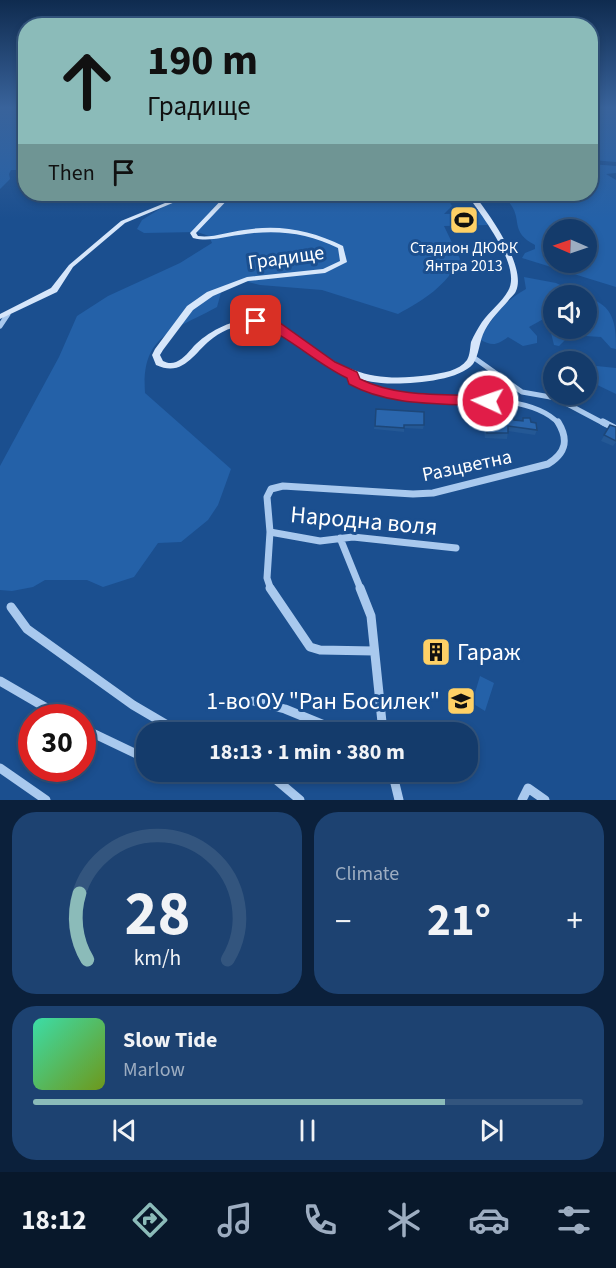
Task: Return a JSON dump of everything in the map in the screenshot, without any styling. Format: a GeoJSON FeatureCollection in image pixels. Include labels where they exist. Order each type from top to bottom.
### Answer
{"type":"FeatureCollection","features":[{"type":"Feature","properties":{"kind":"street"},"geometry":{"type":"LineString","coordinates":[[0,327],[4,316],[54,290],[71,266],[123,222],[174,201]]}},
{"type":"Feature","properties":{"kind":"street","name":"Градище"},"geometry":{"type":"LineString","coordinates":[[223,201],[193,232],[195,237],[206,239],[246,231],[295,229],[341,247],[344,262],[325,271],[247,279],[210,294],[190,308],[159,349],[156,360],[163,365],[178,364],[203,342],[219,332],[248,321],[264,321],[276,326],[330,365],[353,375],[380,381],[408,381],[449,373],[467,365],[473,357]]}},
{"type":"Feature","properties":{"kind":"street"},"geometry":{"type":"LineString","coordinates":[[475,201],[496,228],[515,280],[513,290],[496,308],[476,340],[473,357],[522,392],[556,398],[616,429]]}},
{"type":"Feature","properties":{"kind":"street","name":"Разцветна"},"geometry":{"type":"LineString","coordinates":[[270,532],[267,497],[271,489],[280,486],[413,494],[447,491],[556,460],[565,451],[567,443],[564,434],[552,417],[543,410],[520,403],[381,394],[354,381],[353,375]]}},
{"type":"Feature","properties":{"kind":"street"},"geometry":{"type":"LineString","coordinates":[[520,403],[522,392]]}},
{"type":"Feature","properties":{"kind":"street"},"geometry":{"type":"LineString","coordinates":[[270,532],[267,578],[269,587],[306,643],[320,650],[374,651]]}},
{"type":"Feature","properties":{"kind":"street","name":"Народна воля"},"geometry":{"type":"LineString","coordinates":[[270,532],[320,541],[365,538],[456,548]]}},
{"type":"Feature","properties":{"kind":"street"},"geometry":{"type":"LineString","coordinates":[[340,538],[371,616],[381,722]]}},
{"type":"Feature","properties":{"kind":"street"},"geometry":{"type":"LineString","coordinates":[[11,607],[27,629],[133,705],[162,722]]}},
{"type":"Feature","properties":{"kind":"street"},"geometry":{"type":"LineString","coordinates":[[0,681],[40,704]]}},
{"type":"Feature","properties":{"kind":"street"},"geometry":{"type":"LineString","coordinates":[[253,701],[285,709],[317,722]]}},
{"type":"Feature","properties":{"kind":"street"},"geometry":{"type":"LineString","coordinates":[[96,735],[136,754]]}},
{"type":"Feature","properties":{"kind":"street"},"geometry":{"type":"LineString","coordinates":[[0,768],[46,800]]}},
{"type":"Feature","properties":{"kind":"street"},"geometry":{"type":"LineString","coordinates":[[279,782],[300,800]]}},
{"type":"Feature","properties":{"kind":"street"},"geometry":{"type":"LineString","coordinates":[[395,782],[399,800]]}},
{"type":"Feature","properties":{"kind":"street"},"geometry":{"type":"LineString","coordinates":[[522,800],[528,788],[545,800]]}},
{"type":"Feature","properties":{"kind":"shaded area"},"geometry":{"type":"Polygon","coordinates":[[[0,144],[18,144],[18,170],[11,170],[10,179],[0,189],[0,144]]]}},
{"type":"Feature","properties":{"kind":"shaded area"},"geometry":{"type":"Polygon","coordinates":[[[598,144],[616,144],[616,162],[598,161],[598,144]]]}},
{"type":"Feature","properties":{"kind":"shaded area"},"geometry":{"type":"Polygon","coordinates":[[[598,165],[616,166],[616,173],[606,174],[616,180],[616,287],[571,273],[597,273],[597,219],[543,219],[543,264],[522,258],[525,253],[535,249],[535,245],[519,231],[514,210],[508,201],[598,201],[598,165]]]}},
{"type":"Feature","properties":{"kind":"shaded area"},"geometry":{"type":"Polygon","coordinates":[[[173,201],[449,201],[452,206],[444,214],[483,213],[488,225],[444,226],[460,259],[441,285],[398,314],[322,290],[260,285],[244,281],[228,284],[222,289],[217,307],[163,337],[149,358],[145,373],[145,393],[231,469],[218,505],[208,520],[181,542],[158,543],[134,577],[103,587],[87,580],[45,580],[33,587],[12,591],[0,590],[0,466],[59,357],[77,316],[108,296],[180,263],[212,243],[209,236],[197,232],[144,233],[137,229],[142,220],[173,201]]]}},
{"type":"Feature","properties":{"kind":"shaded area"},"geometry":{"type":"Polygon","coordinates":[[[524,277],[560,285],[543,285],[543,319],[529,327],[537,336],[537,343],[523,346],[508,337],[491,344],[479,339],[505,305],[526,289],[524,277]]]}},
{"type":"Feature","properties":{"kind":"shaded area"},"geometry":{"type":"Polygon","coordinates":[[[597,302],[603,305],[612,317],[616,349],[611,348],[601,337],[597,337],[597,302]]]}},
{"type":"Feature","properties":{"kind":"shaded area"},"geometry":{"type":"Polygon","coordinates":[[[552,339],[566,339],[559,346],[554,345],[552,339]]]}},
{"type":"Feature","properties":{"kind":"shaded area"},"geometry":{"type":"Polygon","coordinates":[[[597,366],[616,368],[616,394],[597,385],[597,366]]]}},
{"type":"Feature","properties":{"kind":"shaded area"},"geometry":{"type":"Polygon","coordinates":[[[480,676],[494,683],[485,711],[472,703],[480,676]]]}},
{"type":"Feature","properties":{"kind":"building"},"geometry":{"type":"Polygon","coordinates":[[[494,408],[512,410],[514,420],[523,421],[523,418],[530,418],[531,422],[536,423],[537,430],[508,426],[508,433],[487,433],[484,410],[495,413],[494,408]]]}},
{"type":"Feature","properties":{"kind":"building"},"geometry":{"type":"Polygon","coordinates":[[[376,409],[424,412],[424,425],[404,425],[404,428],[375,426],[376,409]]]}},
{"type":"Feature","properties":{"kind":"building"},"geometry":{"type":"Polygon","coordinates":[[[610,425],[616,427],[616,441],[604,435],[610,425]]]}},
{"type":"Feature","properties":{"kind":"building","name":"Гараж"},"geometry":{"type":"Polygon","coordinates":[[[437,646],[440,650],[435,654],[432,651],[437,646]]]}},
{"type":"Feature","properties":{"kind":"place","name":"Стадион ДЮФК Янтра 2013"},"geometry":{"type":"Point","coordinates":[464,220]}},
{"type":"Feature","properties":{"kind":"place","name":"Гараж"},"geometry":{"type":"Point","coordinates":[436,652]}},
{"type":"Feature","properties":{"kind":"place","name":"1-во ОУ \"Ран Босилек\""},"geometry":{"type":"Point","coordinates":[461,701]}},
{"type":"Feature","properties":{"kind":"route"},"geometry":{"type":"LineString","coordinates":[[256,321],[264,321],[276,326],[330,365],[353,375],[354,381],[381,394],[488,401]]}}]}
